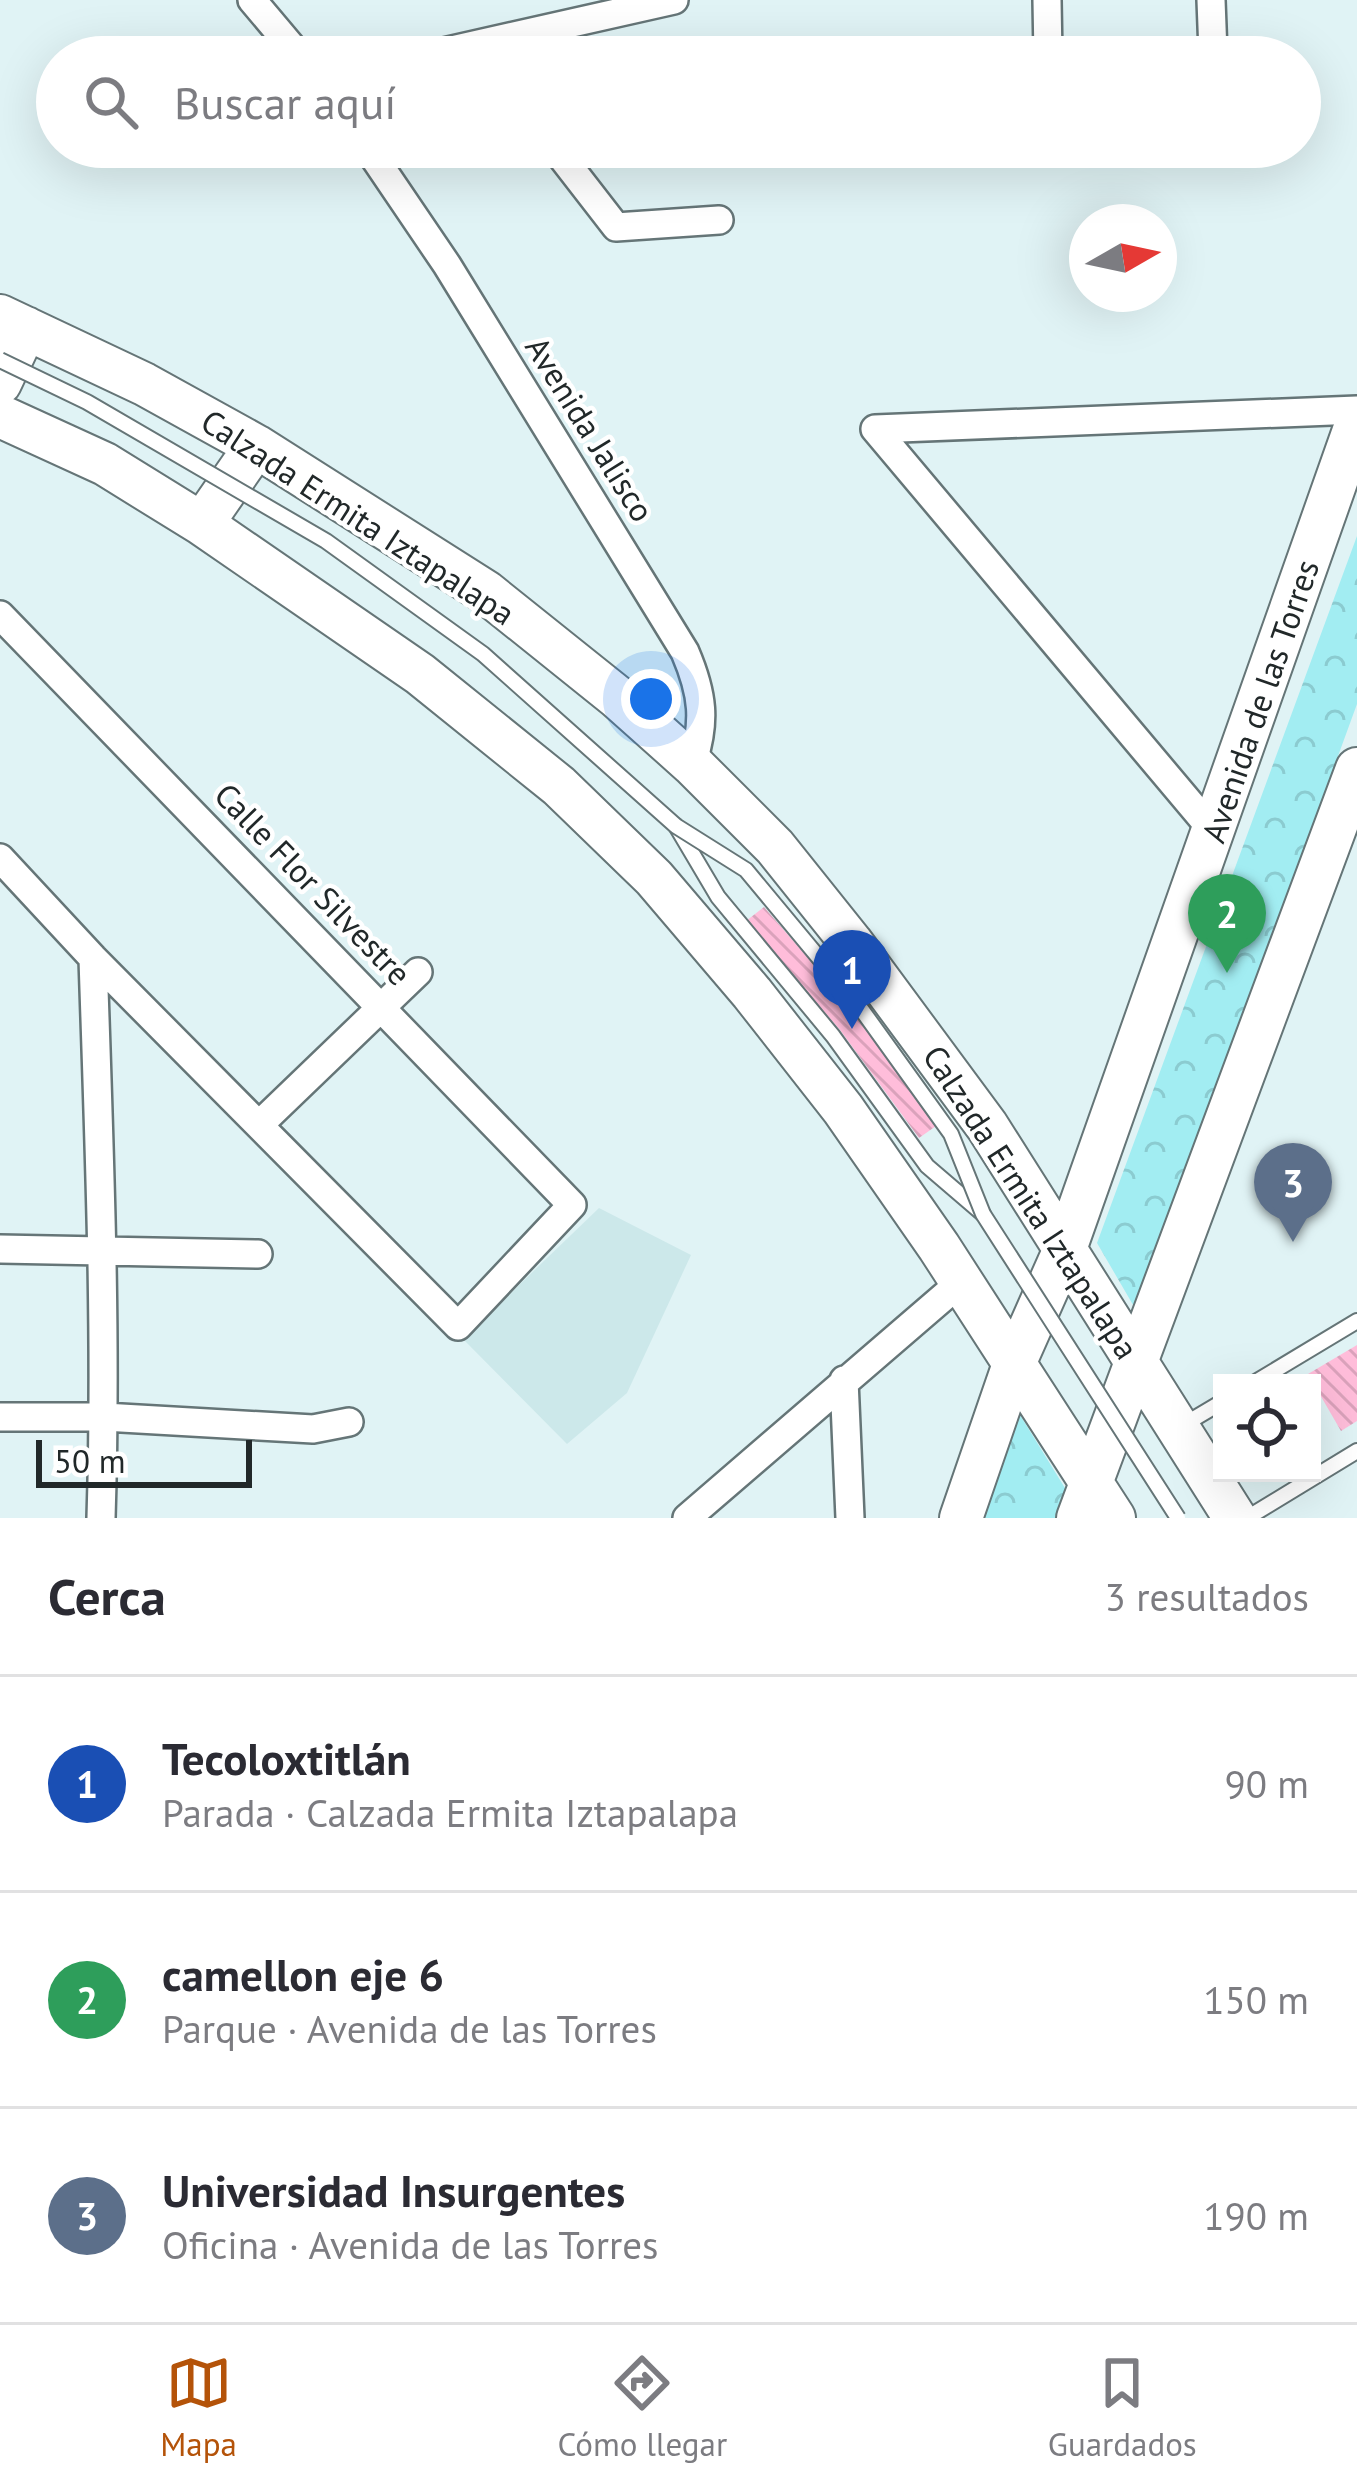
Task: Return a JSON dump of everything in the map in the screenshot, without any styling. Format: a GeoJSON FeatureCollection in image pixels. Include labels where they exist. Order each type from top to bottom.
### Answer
{"type":"FeatureCollection","features":[{"type":"Feature","properties":{"kind":"main road","name":"Calzada Ermita Iztapalapa"},"geometry":{"type":"LineString","coordinates":[[9,335],[144,384],[256,446],[485,592],[692,764],[775,848],[987,1126],[1235,1518]]}},
{"type":"Feature","properties":{"kind":"main road"},"geometry":{"type":"LineString","coordinates":[[0,383],[9,335]]}},
{"type":"Feature","properties":{"kind":"main road"},"geometry":{"type":"LineString","coordinates":[[0,416],[105,464],[202,524],[420,674],[559,786],[654,878],[843,1109],[1014,1364],[1084,1500],[1114,1518]]}},
{"type":"Feature","properties":{"kind":"main road","name":"Avenida de las Torres"},"geometry":{"type":"LineString","coordinates":[[961,1518],[1014,1364],[1065,1249],[1357,422]]}},
{"type":"Feature","properties":{"kind":"main road"},"geometry":{"type":"LineString","coordinates":[[202,524],[256,446]]}},
{"type":"Feature","properties":{"kind":"main road"},"geometry":{"type":"LineString","coordinates":[[1084,1500],[1346,835],[1357,769]]}},
{"type":"Feature","properties":{"kind":"street"},"geometry":{"type":"LineString","coordinates":[[252,0],[282,36]]}},
{"type":"Feature","properties":{"kind":"street"},"geometry":{"type":"LineString","coordinates":[[537,36],[674,0]]}},
{"type":"Feature","properties":{"kind":"street"},"geometry":{"type":"LineString","coordinates":[[1047,0],[1048,36]]}},
{"type":"Feature","properties":{"kind":"street"},"geometry":{"type":"LineString","coordinates":[[1210,0],[1212,36]]}},
{"type":"Feature","properties":{"kind":"street","name":"Avenida Jalisco"},"geometry":{"type":"LineString","coordinates":[[381,168],[447,265],[685,652],[695,676],[703,732],[692,764]]}},
{"type":"Feature","properties":{"kind":"street"},"geometry":{"type":"LineString","coordinates":[[570,168],[616,227],[719,220]]}},
{"type":"Feature","properties":{"kind":"street"},"geometry":{"type":"LineString","coordinates":[[1214,832],[875,429],[1357,410]]}},
{"type":"Feature","properties":{"kind":"street","name":"Calle Flor Silvestre"},"geometry":{"type":"LineString","coordinates":[[0,615],[572,1205],[458,1326],[260,1124]]}},
{"type":"Feature","properties":{"kind":"street"},"geometry":{"type":"LineString","coordinates":[[0,858],[260,1124],[418,972]]}},
{"type":"Feature","properties":{"kind":"street"},"geometry":{"type":"LineString","coordinates":[[93,958],[102,1253],[101,1518]]}},
{"type":"Feature","properties":{"kind":"street"},"geometry":{"type":"LineString","coordinates":[[0,1249],[258,1254]]}},
{"type":"Feature","properties":{"kind":"street"},"geometry":{"type":"LineString","coordinates":[[687,1518],[961,1282]]}},
{"type":"Feature","properties":{"kind":"street"},"geometry":{"type":"LineString","coordinates":[[844,1379],[850,1518]]}},
{"type":"Feature","properties":{"kind":"street"},"geometry":{"type":"LineString","coordinates":[[0,1417],[313,1429],[349,1422]]}},
{"type":"Feature","properties":{"kind":"lane"},"geometry":{"type":"LineString","coordinates":[[9,335],[107,413],[326,541],[483,654],[676,826],[746,870],[859,1006],[951,1134],[983,1214],[1178,1518]]}},
{"type":"Feature","properties":{"kind":"lane"},"geometry":{"type":"LineString","coordinates":[[676,826],[718,897],[846,1052],[927,1166],[983,1214]]}},
{"type":"Feature","properties":{"kind":"lane"},"geometry":{"type":"LineString","coordinates":[[1269,1374],[1357,1321]]}},
{"type":"Feature","properties":{"kind":"lane"},"geometry":{"type":"LineString","coordinates":[[1179,1428],[1213,1407]]}},
{"type":"Feature","properties":{"kind":"lane"},"geometry":{"type":"LineString","coordinates":[[1247,1518],[1357,1451]]}},
{"type":"Feature","properties":{"kind":"shaded area"},"geometry":{"type":"Polygon","coordinates":[[[599,1208],[691,1255],[627,1393],[567,1444],[463,1339],[599,1208]]]}},
{"type":"Feature","properties":{"kind":"green space"},"geometry":{"type":"Polygon","coordinates":[[[1357,536],[1357,704],[1136,1310],[1097,1243],[1357,536]]]}},
{"type":"Feature","properties":{"kind":"green space"},"geometry":{"type":"Polygon","coordinates":[[[1017,1410],[1068,1493],[1059,1518],[978,1518],[1017,1410]]]}},
{"type":"Feature","properties":{"kind":"building"},"geometry":{"type":"Polygon","coordinates":[[[764,907],[858,1016],[936,1126],[919,1138],[840,1030],[746,921],[764,907]]]}},
{"type":"Feature","properties":{"kind":"building"},"geometry":{"type":"Polygon","coordinates":[[[1357,1345],[1357,1421],[1341,1431],[1321,1396],[1321,1374],[1308,1374],[1357,1345]]]}},
{"type":"Feature","properties":{"kind":"place","name":"camellon eje 6"},"geometry":{"type":"Point","coordinates":[1227,973]}},
{"type":"Feature","properties":{"kind":"place","name":"Tecoloxtitlán"},"geometry":{"type":"Point","coordinates":[852,1029]}},
{"type":"Feature","properties":{"kind":"place","name":"Universidad Insurgentes"},"geometry":{"type":"Point","coordinates":[1293,1242]}}]}
